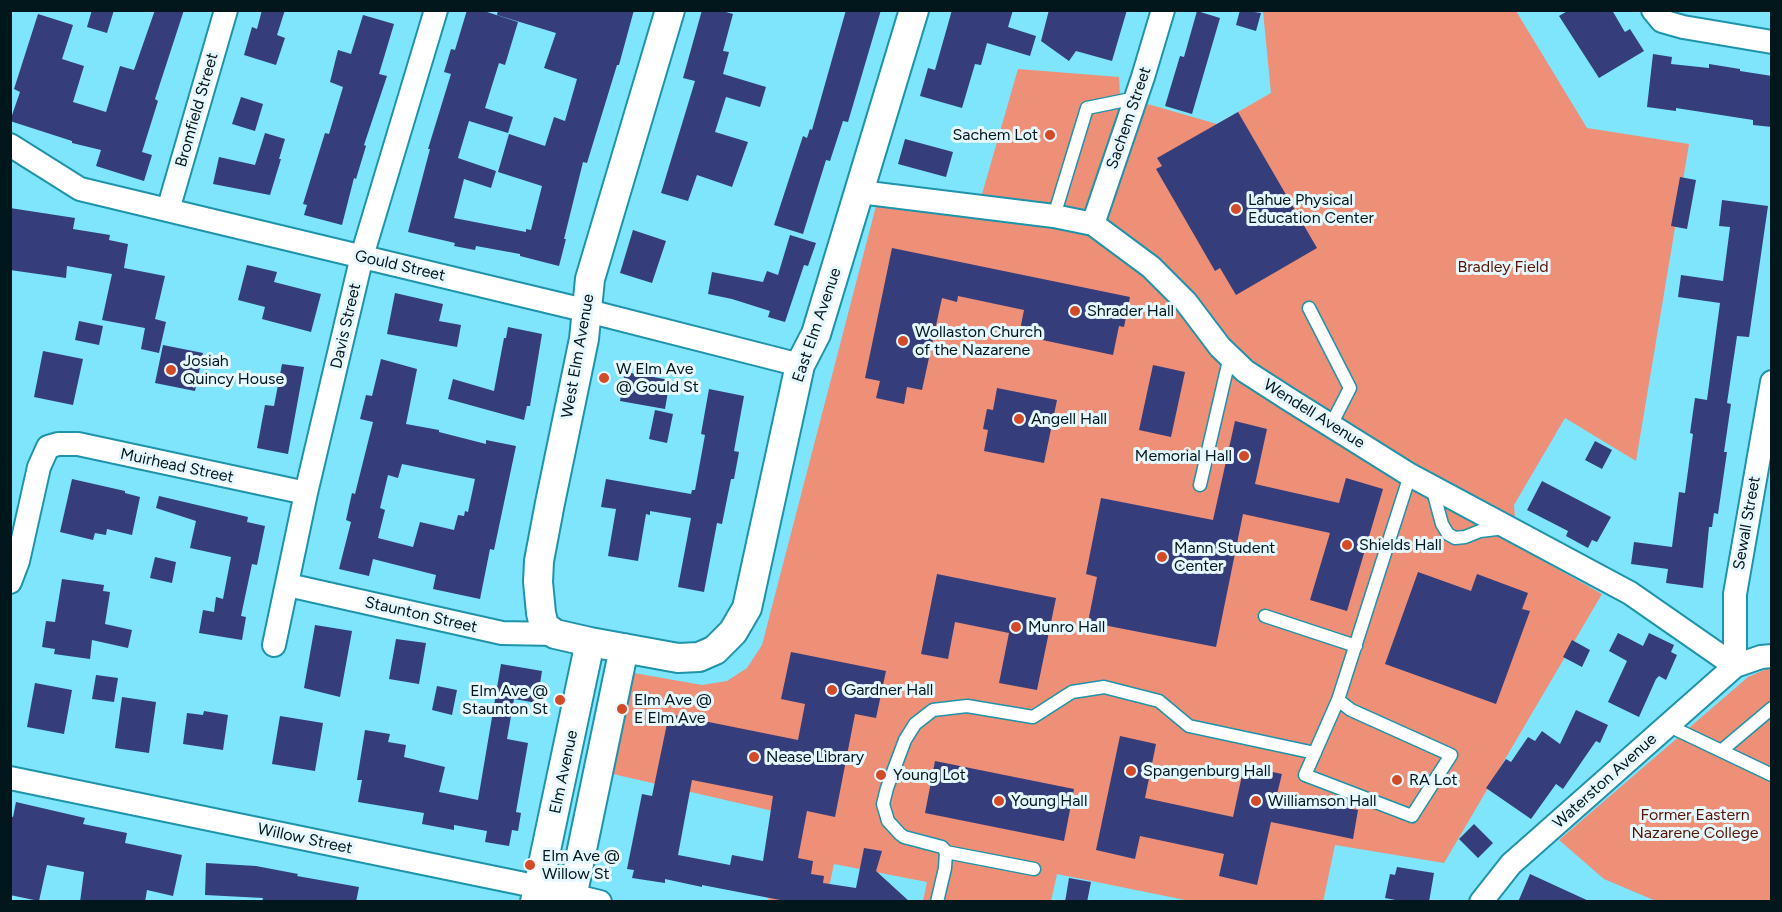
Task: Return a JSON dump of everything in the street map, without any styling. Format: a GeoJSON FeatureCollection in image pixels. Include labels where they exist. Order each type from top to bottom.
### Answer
{"type":"FeatureCollection","features":[{"type":"Feature","properties":{"kind":"street","name":"Bromfield Street"},"geometry":{"type":"LineString","coordinates":[[168,210],[226,10]]}},
{"type":"Feature","properties":{"kind":"street","name":"Davis Street"},"geometry":{"type":"LineString","coordinates":[[274,645],[306,493],[362,256],[436,10]]}},
{"type":"Feature","properties":{"kind":"street","name":"West Elm Avenue"},"geometry":{"type":"LineString","coordinates":[[555,634],[544,626],[541,613],[538,582],[539,561],[588,310],[590,279],[670,10]]}},
{"type":"Feature","properties":{"kind":"street","name":"East Elm Avenue"},"geometry":{"type":"LineString","coordinates":[[624,648],[678,658],[699,657],[715,650],[733,632],[747,608],[800,365],[816,334],[914,10]]}},
{"type":"Feature","properties":{"kind":"street","name":"Sachem Street"},"geometry":{"type":"LineString","coordinates":[[1093,224],[1163,10]]}},
{"type":"Feature","properties":{"kind":"street"},"geometry":{"type":"LineString","coordinates":[[1653,10],[1662,21],[1683,27],[1772,42]]}},
{"type":"Feature","properties":{"kind":"street","name":"Gould Street"},"geometry":{"type":"LineString","coordinates":[[10,145],[80,189],[588,310],[800,365]]}},
{"type":"Feature","properties":{"kind":"street","name":"Wendell Avenue"},"geometry":{"type":"LineString","coordinates":[[860,192],[1054,216],[1093,224],[1151,267],[1186,302],[1220,347],[1245,371],[1410,475],[1630,593],[1735,666]]}},
{"type":"Feature","properties":{"kind":"street","name":"Sewall Street"},"geometry":{"type":"LineString","coordinates":[[1735,666],[1735,594],[1772,382]]}},
{"type":"Feature","properties":{"kind":"street","name":"Muirhead Street"},"geometry":{"type":"LineString","coordinates":[[10,582],[18,561],[39,467],[48,447],[58,444],[78,444],[306,493]]}},
{"type":"Feature","properties":{"kind":"street","name":"Staunton Street"},"geometry":{"type":"LineString","coordinates":[[288,585],[502,633],[555,634]]}},
{"type":"Feature","properties":{"kind":"street"},"geometry":{"type":"LineString","coordinates":[[555,634],[624,648]]}},
{"type":"Feature","properties":{"kind":"street","name":"Elm Avenue"},"geometry":{"type":"LineString","coordinates":[[537,894],[590,642]]}},
{"type":"Feature","properties":{"kind":"street","name":"Elm Avenue"},"geometry":{"type":"LineString","coordinates":[[572,898],[624,648]]}},
{"type":"Feature","properties":{"kind":"street"},"geometry":{"type":"LineString","coordinates":[[1735,666],[1761,657],[1772,656]]}},
{"type":"Feature","properties":{"kind":"street","name":"Waterston Avenue"},"geometry":{"type":"LineString","coordinates":[[1481,902],[1511,864],[1735,666]]}},
{"type":"Feature","properties":{"kind":"street","name":"Willow Street"},"geometry":{"type":"LineString","coordinates":[[10,778],[537,894],[600,902]]}},
{"type":"Feature","properties":{"kind":"lane"},"geometry":{"type":"LineString","coordinates":[[1054,216],[1086,108],[1136,98]]}},
{"type":"Feature","properties":{"kind":"lane"},"geometry":{"type":"LineString","coordinates":[[1309,308],[1350,388],[1331,425]]}},
{"type":"Feature","properties":{"kind":"lane"},"geometry":{"type":"LineString","coordinates":[[1200,485],[1230,357]]}},
{"type":"Feature","properties":{"kind":"lane"},"geometry":{"type":"LineString","coordinates":[[1338,700],[1352,710],[1451,755],[1412,816],[1305,775],[1338,700],[1410,475]]}},
{"type":"Feature","properties":{"kind":"lane"},"geometry":{"type":"LineString","coordinates":[[1431,486],[1442,524],[1448,534],[1455,538],[1508,527]]}},
{"type":"Feature","properties":{"kind":"lane"},"geometry":{"type":"LineString","coordinates":[[1265,616],[1356,646]]}},
{"type":"Feature","properties":{"kind":"lane"},"geometry":{"type":"LineString","coordinates":[[1034,869],[946,852],[942,847],[904,837],[888,821],[883,804],[886,788],[915,724],[933,710],[967,706],[1034,717],[1072,692],[1104,687],[1159,701],[1189,726],[1315,753]]}},
{"type":"Feature","properties":{"kind":"lane"},"geometry":{"type":"LineString","coordinates":[[1722,751],[1772,708]]}},
{"type":"Feature","properties":{"kind":"lane"},"geometry":{"type":"LineString","coordinates":[[1667,725],[1772,775]]}},
{"type":"Feature","properties":{"kind":"lane"},"geometry":{"type":"LineString","coordinates":[[938,902],[946,852]]}},
{"type":"Feature","properties":{"kind":"green space","name":"Bradley Field"},"geometry":{"type":"Polygon","coordinates":[[[1263,11],[1516,11],[1587,128],[1689,144],[1636,461],[1565,418],[1514,505],[1517,546],[1602,594],[1444,863],[1335,845],[1323,902],[1190,901],[1057,874],[1051,901],[923,901],[927,882],[834,864],[826,901],[768,901],[786,814],[613,774],[634,673],[702,685],[727,681],[747,668],[762,645],[876,206],[976,215],[1018,69],[1119,77],[1120,96],[1217,124],[1271,93],[1263,11]]]}},
{"type":"Feature","properties":{"kind":"green space","name":"Former Eastern Nazarene College"},"geometry":{"type":"Polygon","coordinates":[[[1771,667],[1771,901],[1656,901],[1604,879],[1559,840],[1748,677],[1771,667]]]}},
{"type":"Feature","properties":{"kind":"building"},"geometry":{"type":"Polygon","coordinates":[[[92,10],[114,10],[107,33],[87,27],[92,10]]]}},
{"type":"Feature","properties":{"kind":"building"},"geometry":{"type":"Polygon","coordinates":[[[155,10],[184,10],[155,99],[158,101],[142,152],[152,155],[144,181],[96,166],[101,150],[72,143],[72,141],[10,121],[20,92],[14,89],[38,14],[73,25],[62,59],[84,66],[73,102],[106,112],[120,66],[134,70],[155,10]]]}},
{"type":"Feature","properties":{"kind":"building"},"geometry":{"type":"Polygon","coordinates":[[[262,10],[285,10],[277,35],[285,38],[276,65],[244,55],[252,27],[257,29],[262,10]]]}},
{"type":"Feature","properties":{"kind":"building"},"geometry":{"type":"Polygon","coordinates":[[[467,10],[481,10],[518,22],[505,65],[499,63],[485,108],[513,117],[508,133],[469,121],[458,158],[496,171],[491,188],[464,179],[454,218],[526,232],[526,229],[531,230],[542,186],[498,172],[509,134],[545,146],[554,117],[565,121],[577,79],[544,68],[556,33],[497,15],[498,10],[634,10],[619,65],[617,65],[587,163],[583,162],[559,266],[520,256],[520,254],[476,246],[475,250],[454,246],[455,243],[408,232],[430,149],[428,149],[451,74],[444,72],[451,49],[455,50],[467,10]]]}},
{"type":"Feature","properties":{"kind":"building"},"geometry":{"type":"Polygon","coordinates":[[[702,10],[719,10],[733,14],[723,51],[729,52],[723,74],[766,87],[760,107],[726,97],[715,132],[748,142],[732,187],[697,175],[688,201],[661,193],[695,81],[683,78],[702,10]]]}},
{"type":"Feature","properties":{"kind":"building"},"geometry":{"type":"Polygon","coordinates":[[[846,10],[881,10],[848,122],[843,121],[830,161],[826,160],[803,234],[774,225],[803,136],[807,138],[810,129],[812,130],[846,10]]]}},
{"type":"Feature","properties":{"kind":"building"},"geometry":{"type":"Polygon","coordinates":[[[952,10],[1013,10],[1008,27],[1036,36],[1030,56],[987,43],[981,65],[975,64],[962,108],[920,96],[928,68],[935,70],[952,10]]]}},
{"type":"Feature","properties":{"kind":"building"},"geometry":{"type":"Polygon","coordinates":[[[1049,10],[1127,10],[1112,61],[1076,51],[1069,61],[1041,41],[1049,10]]]}},
{"type":"Feature","properties":{"kind":"building"},"geometry":{"type":"Polygon","coordinates":[[[1240,10],[1261,13],[1256,31],[1236,25],[1240,10]]]}},
{"type":"Feature","properties":{"kind":"building"},"geometry":{"type":"Polygon","coordinates":[[[1569,10],[1612,10],[1625,32],[1630,29],[1644,51],[1599,78],[1559,16],[1569,10]]]}},
{"type":"Feature","properties":{"kind":"building"},"geometry":{"type":"Polygon","coordinates":[[[1197,11],[1220,18],[1192,114],[1165,106],[1180,56],[1184,57],[1197,11]]]}},
{"type":"Feature","properties":{"kind":"building"},"geometry":{"type":"Polygon","coordinates":[[[363,15],[394,24],[379,74],[387,76],[364,145],[366,146],[356,179],[354,178],[342,225],[304,215],[307,205],[303,204],[325,133],[329,134],[343,87],[330,82],[338,50],[351,54],[363,15]]]}},
{"type":"Feature","properties":{"kind":"building"},"geometry":{"type":"Polygon","coordinates":[[[1653,54],[1672,57],[1671,64],[1709,68],[1709,64],[1772,76],[1772,127],[1753,125],[1753,120],[1676,108],[1676,111],[1647,107],[1653,54]]]}},
{"type":"Feature","properties":{"kind":"building"},"geometry":{"type":"Polygon","coordinates":[[[241,97],[263,104],[255,131],[232,124],[241,97]]]}},
{"type":"Feature","properties":{"kind":"building","name":"Lahue Physical Education Center"},"geometry":{"type":"Polygon","coordinates":[[[1238,112],[1317,248],[1236,295],[1220,268],[1215,271],[1156,169],[1162,166],[1157,158],[1238,112]]]}},
{"type":"Feature","properties":{"kind":"building"},"geometry":{"type":"Polygon","coordinates":[[[265,133],[285,139],[270,195],[213,184],[219,157],[255,165],[265,133]]]}},
{"type":"Feature","properties":{"kind":"building"},"geometry":{"type":"Polygon","coordinates":[[[905,139],[953,152],[946,177],[898,164],[905,139]]]}},
{"type":"Feature","properties":{"kind":"building"},"geometry":{"type":"Polygon","coordinates":[[[1680,177],[1696,180],[1687,229],[1671,226],[1680,177]]]}},
{"type":"Feature","properties":{"kind":"building"},"geometry":{"type":"Polygon","coordinates":[[[1722,200],[1768,206],[1749,337],[1737,336],[1727,403],[1731,404],[1724,452],[1727,452],[1718,514],[1714,513],[1712,527],[1709,527],[1703,588],[1666,583],[1668,569],[1631,564],[1634,542],[1672,547],[1679,492],[1685,493],[1695,398],[1707,400],[1720,303],[1678,297],[1681,275],[1723,281],[1730,227],[1719,226],[1722,200]]]}},
{"type":"Feature","properties":{"kind":"building"},"geometry":{"type":"Polygon","coordinates":[[[10,208],[75,218],[73,229],[110,235],[109,240],[128,244],[124,268],[165,276],[155,319],[166,322],[159,353],[141,349],[145,328],[102,320],[112,274],[67,266],[66,278],[10,270],[10,208]]]}},
{"type":"Feature","properties":{"kind":"building"},"geometry":{"type":"Polygon","coordinates":[[[633,230],[666,241],[652,283],[620,273],[633,230]]]}},
{"type":"Feature","properties":{"kind":"building"},"geometry":{"type":"Polygon","coordinates":[[[790,235],[816,243],[808,266],[804,265],[785,322],[768,317],[770,311],[708,294],[712,272],[763,282],[767,271],[778,275],[790,235]]]}},
{"type":"Feature","properties":{"kind":"building"},"geometry":{"type":"Polygon","coordinates":[[[892,248],[1130,297],[1124,327],[1119,326],[1113,355],[1019,335],[1024,310],[958,296],[957,302],[942,298],[922,390],[907,387],[904,404],[876,398],[880,381],[865,378],[892,248]]]}},
{"type":"Feature","properties":{"kind":"building"},"geometry":{"type":"Polygon","coordinates":[[[247,265],[277,272],[274,282],[321,294],[311,332],[262,319],[265,307],[238,300],[247,265]]]}},
{"type":"Feature","properties":{"kind":"building"},"geometry":{"type":"Polygon","coordinates":[[[395,293],[443,304],[439,321],[461,325],[457,347],[387,334],[395,293]]]}},
{"type":"Feature","properties":{"kind":"building"},"geometry":{"type":"Polygon","coordinates":[[[79,321],[103,326],[99,345],[75,340],[79,321]]]}},
{"type":"Feature","properties":{"kind":"building"},"geometry":{"type":"Polygon","coordinates":[[[508,327],[542,334],[530,406],[527,406],[524,420],[448,399],[453,379],[494,391],[508,327]]]}},
{"type":"Feature","properties":{"kind":"building"},"geometry":{"type":"Polygon","coordinates":[[[163,345],[203,353],[195,391],[155,383],[163,345]]]}},
{"type":"Feature","properties":{"kind":"building"},"geometry":{"type":"Polygon","coordinates":[[[43,351],[83,359],[73,405],[34,397],[43,351]]]}},
{"type":"Feature","properties":{"kind":"building"},"geometry":{"type":"Polygon","coordinates":[[[381,359],[417,369],[406,424],[439,430],[439,432],[486,444],[486,440],[516,446],[494,550],[490,549],[480,599],[433,589],[436,575],[373,559],[369,576],[339,569],[351,522],[346,520],[352,493],[355,494],[373,422],[360,419],[366,395],[372,396],[381,359]],[[402,464],[398,478],[388,475],[380,508],[385,510],[378,538],[413,547],[420,522],[454,530],[458,515],[464,516],[465,511],[468,512],[475,479],[402,464]]]}},
{"type":"Feature","properties":{"kind":"building"},"geometry":{"type":"Polygon","coordinates":[[[282,364],[304,367],[288,454],[257,448],[265,405],[274,406],[282,364]]]}},
{"type":"Feature","properties":{"kind":"building"},"geometry":{"type":"Polygon","coordinates":[[[1153,365],[1185,372],[1171,437],[1139,430],[1153,365]]]}},
{"type":"Feature","properties":{"kind":"building"},"geometry":{"type":"Polygon","coordinates":[[[625,372],[670,380],[665,409],[620,401],[625,372]]]}},
{"type":"Feature","properties":{"kind":"building","name":"Angell Hall"},"geometry":{"type":"Polygon","coordinates":[[[997,388],[1057,400],[1044,463],[984,451],[988,430],[983,429],[987,409],[993,410],[997,388]]]}},
{"type":"Feature","properties":{"kind":"building"},"geometry":{"type":"Polygon","coordinates":[[[709,389],[744,396],[734,451],[739,452],[734,479],[731,479],[722,524],[717,523],[704,592],[678,587],[691,518],[650,511],[650,515],[646,514],[638,561],[608,556],[616,509],[601,507],[606,479],[691,494],[692,490],[695,490],[705,435],[701,434],[709,389]]]}},
{"type":"Feature","properties":{"kind":"building"},"geometry":{"type":"Polygon","coordinates":[[[655,410],[673,414],[667,443],[649,439],[655,410]]]}},
{"type":"Feature","properties":{"kind":"building"},"geometry":{"type":"Polygon","coordinates":[[[1235,421],[1267,429],[1255,484],[1339,503],[1346,478],[1383,489],[1347,611],[1310,600],[1330,533],[1243,514],[1216,647],[1088,622],[1097,577],[1086,574],[1101,498],[1213,520],[1235,421]]]}},
{"type":"Feature","properties":{"kind":"building"},"geometry":{"type":"Polygon","coordinates":[[[1595,441],[1612,450],[1602,469],[1585,460],[1595,441]]]}},
{"type":"Feature","properties":{"kind":"building"},"geometry":{"type":"Polygon","coordinates":[[[72,479],[125,491],[125,493],[140,497],[132,535],[107,529],[106,535],[95,533],[93,540],[60,532],[72,479]]]}},
{"type":"Feature","properties":{"kind":"building"},"geometry":{"type":"Polygon","coordinates":[[[1542,481],[1611,517],[1597,542],[1592,540],[1588,548],[1566,536],[1568,531],[1527,510],[1542,481]]]}},
{"type":"Feature","properties":{"kind":"building"},"geometry":{"type":"Polygon","coordinates":[[[159,496],[248,517],[247,522],[265,526],[257,565],[252,564],[241,616],[246,617],[242,640],[199,633],[203,610],[214,612],[216,597],[223,599],[231,557],[190,548],[196,521],[156,508],[159,496]]]}},
{"type":"Feature","properties":{"kind":"building"},"geometry":{"type":"Polygon","coordinates":[[[155,557],[176,562],[172,583],[150,578],[155,557]]]}},
{"type":"Feature","properties":{"kind":"building"},"geometry":{"type":"Polygon","coordinates":[[[1418,572],[1471,591],[1477,574],[1528,593],[1522,609],[1530,611],[1496,704],[1385,664],[1418,572]]]}},
{"type":"Feature","properties":{"kind":"building","name":"Munro Hall"},"geometry":{"type":"Polygon","coordinates":[[[937,574],[1056,598],[1037,690],[999,683],[1009,633],[955,622],[948,659],[921,654],[937,574]]]}},
{"type":"Feature","properties":{"kind":"building"},"geometry":{"type":"Polygon","coordinates":[[[62,579],[104,585],[103,591],[110,592],[105,624],[132,630],[128,648],[92,640],[90,659],[54,654],[55,649],[42,647],[46,621],[55,622],[62,579]]]}},
{"type":"Feature","properties":{"kind":"building"},"geometry":{"type":"Polygon","coordinates":[[[315,625],[352,631],[340,697],[304,688],[315,625]]]}},
{"type":"Feature","properties":{"kind":"building"},"geometry":{"type":"Polygon","coordinates":[[[1618,633],[1643,646],[1649,633],[1674,645],[1671,652],[1677,655],[1666,680],[1659,676],[1656,679],[1639,717],[1608,702],[1627,661],[1609,651],[1618,633]]]}},
{"type":"Feature","properties":{"kind":"building"},"geometry":{"type":"Polygon","coordinates":[[[396,639],[426,643],[419,684],[389,679],[396,639]]]}},
{"type":"Feature","properties":{"kind":"building"},"geometry":{"type":"Polygon","coordinates":[[[1572,640],[1590,650],[1582,667],[1563,657],[1572,640]]]}},
{"type":"Feature","properties":{"kind":"building"},"geometry":{"type":"Polygon","coordinates":[[[791,652],[886,671],[876,718],[855,714],[835,817],[807,811],[798,858],[813,861],[811,874],[824,876],[823,883],[856,888],[864,848],[882,851],[876,871],[910,902],[780,902],[780,900],[665,879],[665,883],[632,878],[634,870],[627,869],[642,794],[652,796],[669,714],[798,740],[805,704],[781,699],[791,652]],[[692,780],[678,855],[730,865],[732,855],[763,861],[773,796],[692,780]]]}},
{"type":"Feature","properties":{"kind":"building"},"geometry":{"type":"Polygon","coordinates":[[[501,664],[542,671],[537,703],[514,699],[507,739],[528,743],[516,812],[521,813],[518,831],[512,830],[509,846],[485,842],[487,831],[454,825],[454,830],[422,824],[424,813],[358,802],[362,780],[357,780],[365,730],[390,734],[388,742],[406,745],[404,757],[445,767],[439,792],[478,800],[501,664]]]}},
{"type":"Feature","properties":{"kind":"building"},"geometry":{"type":"Polygon","coordinates":[[[96,675],[118,678],[114,702],[92,699],[96,675]]]}},
{"type":"Feature","properties":{"kind":"building"},"geometry":{"type":"Polygon","coordinates":[[[35,683],[72,690],[64,734],[27,727],[35,683]]]}},
{"type":"Feature","properties":{"kind":"building"},"geometry":{"type":"Polygon","coordinates":[[[437,686],[457,690],[452,715],[432,710],[437,686]]]}},
{"type":"Feature","properties":{"kind":"building"},"geometry":{"type":"Polygon","coordinates":[[[122,697],[156,702],[149,753],[115,748],[122,697]]]}},
{"type":"Feature","properties":{"kind":"building"},"geometry":{"type":"Polygon","coordinates":[[[1576,710],[1608,725],[1600,743],[1596,741],[1563,789],[1556,784],[1531,819],[1486,788],[1506,759],[1511,762],[1528,737],[1535,741],[1542,731],[1560,744],[1576,710]]]}},
{"type":"Feature","properties":{"kind":"building"},"geometry":{"type":"Polygon","coordinates":[[[204,711],[228,715],[223,750],[183,744],[187,713],[203,715],[204,711]]]}},
{"type":"Feature","properties":{"kind":"building"},"geometry":{"type":"Polygon","coordinates":[[[280,716],[323,723],[315,771],[272,764],[280,716]]]}},
{"type":"Feature","properties":{"kind":"building"},"geometry":{"type":"Polygon","coordinates":[[[1120,736],[1156,744],[1145,798],[1233,817],[1244,766],[1282,774],[1277,794],[1358,810],[1353,839],[1271,822],[1257,885],[1219,876],[1224,854],[1140,836],[1135,859],[1096,850],[1120,736]]]}},
{"type":"Feature","properties":{"kind":"building","name":"Young Hall"},"geometry":{"type":"Polygon","coordinates":[[[935,761],[1074,789],[1064,841],[925,813],[935,761]]]}},
{"type":"Feature","properties":{"kind":"building"},"geometry":{"type":"Polygon","coordinates":[[[16,802],[85,818],[83,824],[127,833],[125,843],[182,855],[173,896],[147,890],[145,902],[80,902],[84,872],[47,865],[39,901],[10,895],[10,816],[13,817],[16,802]]]}},
{"type":"Feature","properties":{"kind":"building"},"geometry":{"type":"Polygon","coordinates":[[[1474,824],[1493,843],[1478,858],[1459,839],[1474,824]]]}},
{"type":"Feature","properties":{"kind":"building"},"geometry":{"type":"Polygon","coordinates":[[[206,863],[256,866],[359,887],[356,902],[262,902],[263,898],[205,895],[206,863]]]}},
{"type":"Feature","properties":{"kind":"building"},"geometry":{"type":"Polygon","coordinates":[[[1397,867],[1434,873],[1429,902],[1406,902],[1385,898],[1390,874],[1395,875],[1397,867]]]}},
{"type":"Feature","properties":{"kind":"building"},"geometry":{"type":"Polygon","coordinates":[[[1530,874],[1591,902],[1518,902],[1530,874]]]}},
{"type":"Feature","properties":{"kind":"building"},"geometry":{"type":"Polygon","coordinates":[[[1069,878],[1091,882],[1087,902],[1065,902],[1069,878]]]}},
{"type":"Feature","properties":{"kind":"place","name":"Sachem Lot"},"geometry":{"type":"Point","coordinates":[1050,135]}},
{"type":"Feature","properties":{"kind":"place","name":"Lahue Physical Education Center"},"geometry":{"type":"Point","coordinates":[1236,209]}},
{"type":"Feature","properties":{"kind":"place","name":"Shrader Hall"},"geometry":{"type":"Point","coordinates":[1075,311]}},
{"type":"Feature","properties":{"kind":"place","name":"Wollaston Church of the Nazarene"},"geometry":{"type":"Point","coordinates":[903,341]}},
{"type":"Feature","properties":{"kind":"place","name":"Josiah Quincy House"},"geometry":{"type":"Point","coordinates":[171,370]}},
{"type":"Feature","properties":{"kind":"place","name":"W Elm Ave @ Gould St"},"geometry":{"type":"Point","coordinates":[604,378]}},
{"type":"Feature","properties":{"kind":"place","name":"Angell Hall"},"geometry":{"type":"Point","coordinates":[1019,419]}},
{"type":"Feature","properties":{"kind":"place","name":"Memorial Hall"},"geometry":{"type":"Point","coordinates":[1244,456]}},
{"type":"Feature","properties":{"kind":"place","name":"Shields Hall"},"geometry":{"type":"Point","coordinates":[1347,545]}},
{"type":"Feature","properties":{"kind":"place","name":"Mann Student Center"},"geometry":{"type":"Point","coordinates":[1162,557]}},
{"type":"Feature","properties":{"kind":"place","name":"Munro Hall"},"geometry":{"type":"Point","coordinates":[1016,627]}},
{"type":"Feature","properties":{"kind":"place","name":"Gardner Hall"},"geometry":{"type":"Point","coordinates":[832,690]}},
{"type":"Feature","properties":{"kind":"place","name":"Elm Ave @ Staunton St"},"geometry":{"type":"Point","coordinates":[560,700]}},
{"type":"Feature","properties":{"kind":"place","name":"Elm Ave @ E Elm Ave"},"geometry":{"type":"Point","coordinates":[622,709]}},
{"type":"Feature","properties":{"kind":"place","name":"Nease Library"},"geometry":{"type":"Point","coordinates":[754,757]}},
{"type":"Feature","properties":{"kind":"place","name":"Spangenburg Hall"},"geometry":{"type":"Point","coordinates":[1131,771]}},
{"type":"Feature","properties":{"kind":"place","name":"Young Lot"},"geometry":{"type":"Point","coordinates":[881,775]}},
{"type":"Feature","properties":{"kind":"place","name":"RA Lot"},"geometry":{"type":"Point","coordinates":[1397,780]}},
{"type":"Feature","properties":{"kind":"place","name":"Young Hall"},"geometry":{"type":"Point","coordinates":[999,801]}},
{"type":"Feature","properties":{"kind":"place","name":"Williamson Hall"},"geometry":{"type":"Point","coordinates":[1256,801]}},
{"type":"Feature","properties":{"kind":"place","name":"Elm Ave @ Willow St"},"geometry":{"type":"Point","coordinates":[530,865]}}]}
